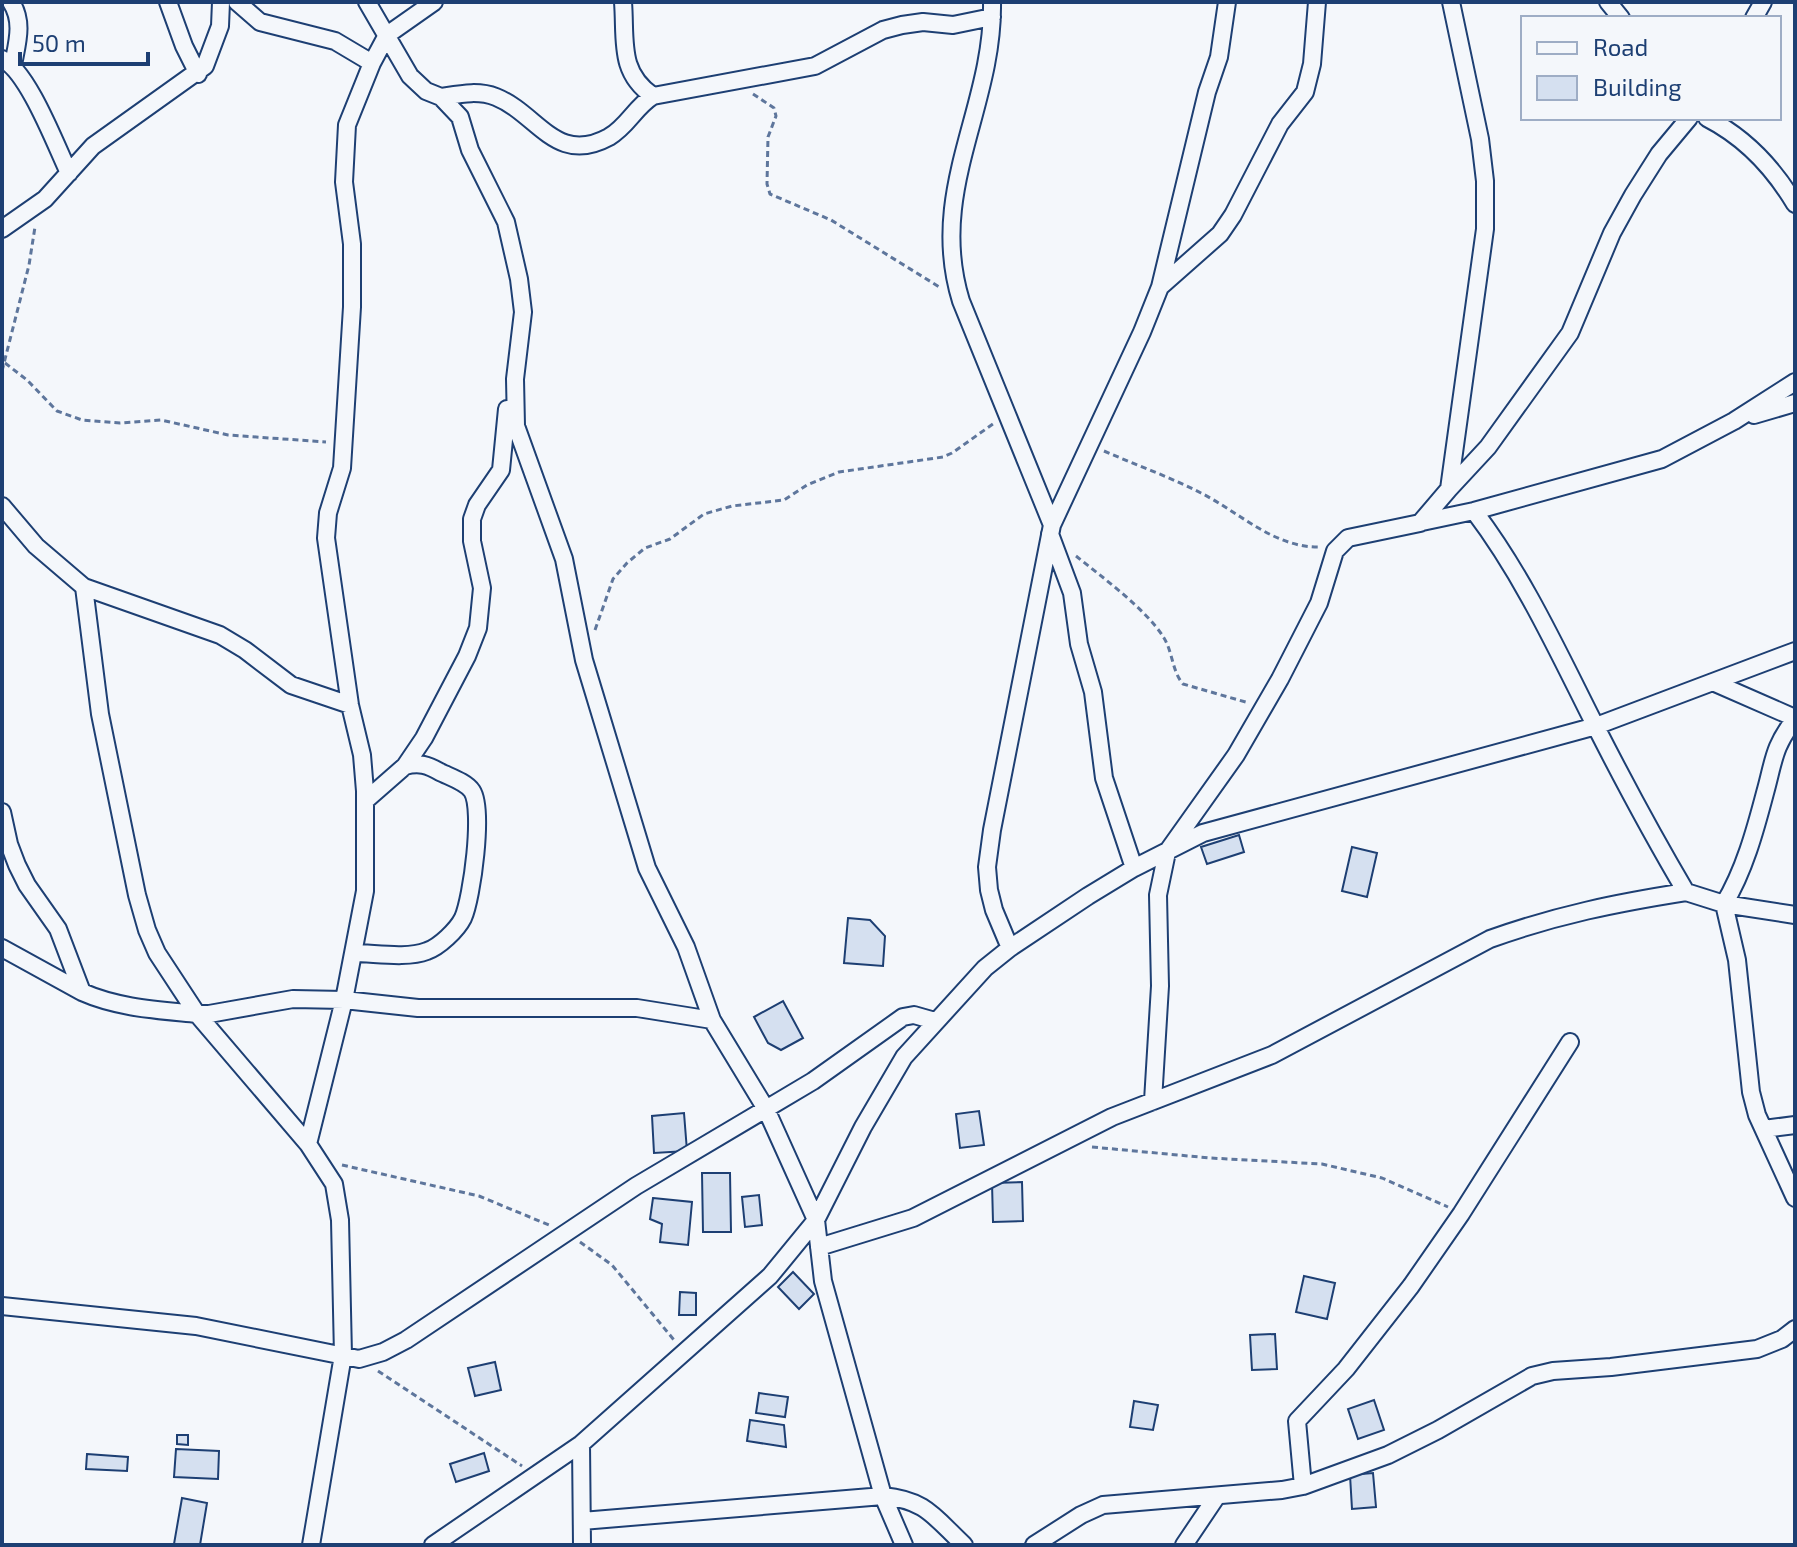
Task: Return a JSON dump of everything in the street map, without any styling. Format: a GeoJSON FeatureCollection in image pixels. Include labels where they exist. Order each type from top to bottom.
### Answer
{"type":"FeatureCollection","features":[{"type":"Feature","properties":{"kind":"street"},"geometry":{"type":"LineString","coordinates":[[11,2],[17,12],[20,29],[7,62],[43,116],[69,173]]}},
{"type":"Feature","properties":{"kind":"street"},"geometry":{"type":"LineString","coordinates":[[168,2],[198,74]]}},
{"type":"Feature","properties":{"kind":"street"},"geometry":{"type":"LineString","coordinates":[[2,229],[37,206],[93,146],[198,74],[210,60],[220,26],[221,2]]}},
{"type":"Feature","properties":{"kind":"street"},"geometry":{"type":"LineString","coordinates":[[237,2],[260,22],[335,41],[372,63]]}},
{"type":"Feature","properties":{"kind":"street"},"geometry":{"type":"LineString","coordinates":[[367,2],[410,76],[426,91],[441,97],[460,117],[470,150],[506,222],[523,312],[514,397],[519,436],[564,559],[584,660],[647,868],[686,947],[712,1020],[766,1109],[816,1220],[823,1281],[883,1496],[904,1545]]}},
{"type":"Feature","properties":{"kind":"street"},"geometry":{"type":"LineString","coordinates":[[313,1151],[365,891],[362,755],[350,705],[326,538],[328,513],[340,480],[353,269],[344,182],[344,136],[349,116],[387,35],[434,2]]}},
{"type":"Feature","properties":{"kind":"street"},"geometry":{"type":"LineString","coordinates":[[623,2],[629,69],[640,87],[653,96]]}},
{"type":"Feature","properties":{"kind":"street"},"geometry":{"type":"LineString","coordinates":[[1010,948],[994,910],[987,867],[1051,530],[1160,287],[1207,92],[1219,57],[1227,2]]}},
{"type":"Feature","properties":{"kind":"street"},"geometry":{"type":"LineString","coordinates":[[1160,287],[1220,234],[1280,124],[1305,92],[1312,64],[1317,2]]}},
{"type":"Feature","properties":{"kind":"street"},"geometry":{"type":"LineString","coordinates":[[1449,489],[1485,229],[1485,181],[1480,139],[1451,2]]}},
{"type":"Feature","properties":{"kind":"street"},"geometry":{"type":"LineString","coordinates":[[441,97],[475,93],[498,98],[523,112],[554,139],[566,145],[592,144],[624,127],[640,105],[653,96],[815,66],[883,30],[923,22],[953,25],[992,10],[989,50],[956,175],[950,247],[954,278],[1008,413],[1072,593],[1077,634],[1093,692],[1104,778],[1134,868]]}},
{"type":"Feature","properties":{"kind":"street"},"geometry":{"type":"LineString","coordinates":[[1420,523],[1488,447],[1570,333],[1612,233],[1659,154],[1687,120]]}},
{"type":"Feature","properties":{"kind":"street"},"geometry":{"type":"LineString","coordinates":[[1710,120],[1763,159],[1778,175],[1795,204]]}},
{"type":"Feature","properties":{"kind":"street"},"geometry":{"type":"LineString","coordinates":[[1153,1101],[1160,986],[1158,895],[1167,852],[1228,767],[1264,707],[1314,615],[1339,544],[1358,535],[1474,511],[1641,467],[1734,421],[1795,382]]}},
{"type":"Feature","properties":{"kind":"street"},"geometry":{"type":"LineString","coordinates":[[365,801],[405,766],[424,738],[467,656],[478,628],[482,588],[472,541],[472,519],[477,505],[501,470],[507,409],[514,397]]}},
{"type":"Feature","properties":{"kind":"street"},"geometry":{"type":"LineString","coordinates":[[1734,421],[1795,403]]}},
{"type":"Feature","properties":{"kind":"street"},"geometry":{"type":"LineString","coordinates":[[2,506],[36,546],[84,587],[220,635],[291,685],[350,705]]}},
{"type":"Feature","properties":{"kind":"street"},"geometry":{"type":"LineString","coordinates":[[1474,511],[1495,539],[1538,611],[1686,892]]}},
{"type":"Feature","properties":{"kind":"street"},"geometry":{"type":"LineString","coordinates":[[84,587],[100,714],[147,930],[157,953],[197,1014],[313,1151],[334,1184],[340,1220],[351,1357],[311,1545]]}},
{"type":"Feature","properties":{"kind":"street"},"geometry":{"type":"LineString","coordinates":[[433,1545],[581,1444],[770,1276],[816,1220],[863,1127],[904,1057],[985,968],[1010,948],[1134,868],[1203,833],[1596,726],[1795,651]]}},
{"type":"Feature","properties":{"kind":"street"},"geometry":{"type":"LineString","coordinates":[[1715,683],[1795,718],[1775,750],[1749,846],[1734,888],[1724,904],[1737,960],[1751,1092],[1795,1198]]}},
{"type":"Feature","properties":{"kind":"street"},"geometry":{"type":"LineString","coordinates":[[353,953],[415,954],[435,947],[463,918],[473,883],[475,806],[472,791],[428,765],[405,766]]}},
{"type":"Feature","properties":{"kind":"street"},"geometry":{"type":"LineString","coordinates":[[2,812],[17,865],[58,929],[82,992]]}},
{"type":"Feature","properties":{"kind":"street"},"geometry":{"type":"LineString","coordinates":[[819,1247],[913,1218],[1112,1117],[1272,1055],[1490,939],[1527,925],[1607,904],[1686,892],[1724,904],[1795,915]]}},
{"type":"Feature","properties":{"kind":"street"},"geometry":{"type":"LineString","coordinates":[[2,948],[98,999],[144,1009],[209,1014],[293,999],[344,1000],[418,1008],[637,1008],[712,1020]]}},
{"type":"Feature","properties":{"kind":"street"},"geometry":{"type":"LineString","coordinates":[[2,1306],[196,1326],[351,1357],[383,1352],[406,1340],[663,1169],[813,1081],[903,1017],[914,1015],[935,1021]]}},
{"type":"Feature","properties":{"kind":"street"},"geometry":{"type":"LineString","coordinates":[[1303,1486],[1297,1421],[1356,1356],[1411,1286],[1461,1214],[1570,1042]]}},
{"type":"Feature","properties":{"kind":"street"},"geometry":{"type":"LineString","coordinates":[[1764,1129],[1795,1125]]}},
{"type":"Feature","properties":{"kind":"street"},"geometry":{"type":"LineString","coordinates":[[1034,1545],[1103,1505],[1303,1486],[1388,1455],[1532,1376],[1553,1371],[1757,1349],[1782,1339],[1795,1329]]}},
{"type":"Feature","properties":{"kind":"street"},"geometry":{"type":"LineString","coordinates":[[581,1444],[582,1545]]}},
{"type":"Feature","properties":{"kind":"street"},"geometry":{"type":"LineString","coordinates":[[582,1521],[883,1496],[905,1498],[923,1506],[964,1545]]}},
{"type":"Feature","properties":{"kind":"street"},"geometry":{"type":"LineString","coordinates":[[1184,1545],[1217,1496]]}},
{"type":"Feature","properties":{"kind":"path"},"geometry":{"type":"LineString","coordinates":[[732,81],[774,108],[775,122],[768,145],[767,184],[770,194],[831,220],[961,301]]}},
{"type":"Feature","properties":{"kind":"path"},"geometry":{"type":"LineString","coordinates":[[2,371],[29,265],[37,206]]}},
{"type":"Feature","properties":{"kind":"path"},"geometry":{"type":"LineString","coordinates":[[5,363],[27,380],[57,411],[82,420],[120,423],[161,420],[228,435],[342,444]]}},
{"type":"Feature","properties":{"kind":"path"},"geometry":{"type":"LineString","coordinates":[[594,631],[613,579],[627,563],[645,548],[670,539],[704,514],[732,506],[784,500],[807,485],[839,472],[943,457],[1008,413]]}},
{"type":"Feature","properties":{"kind":"path"},"geometry":{"type":"LineString","coordinates":[[1089,445],[1202,493],[1252,525],[1276,536],[1304,546],[1339,544]]}},
{"type":"Feature","properties":{"kind":"path"},"geometry":{"type":"LineString","coordinates":[[1073,553],[1152,623],[1169,648],[1176,673],[1183,684],[1264,707]]}},
{"type":"Feature","properties":{"kind":"path"},"geometry":{"type":"LineString","coordinates":[[1089,1147],[1322,1164],[1382,1178],[1437,1200],[1461,1214]]}},
{"type":"Feature","properties":{"kind":"path"},"geometry":{"type":"LineString","coordinates":[[313,1151],[489,1199],[566,1233],[612,1265],[684,1352]]}},
{"type":"Feature","properties":{"kind":"path"},"geometry":{"type":"LineString","coordinates":[[351,1357],[535,1475]]}},
{"type":"Feature","properties":{"kind":"building"},"geometry":{"type":"Polygon","coordinates":[[[1239,835],[1244,852],[1207,864],[1201,847],[1239,835]]]}},
{"type":"Feature","properties":{"kind":"building"},"geometry":{"type":"Polygon","coordinates":[[[1352,847],[1377,853],[1367,897],[1342,891],[1352,847]]]}},
{"type":"Feature","properties":{"kind":"building"},"geometry":{"type":"Polygon","coordinates":[[[848,918],[870,920],[885,936],[883,966],[844,963],[848,918]]]}},
{"type":"Feature","properties":{"kind":"building"},"geometry":{"type":"Polygon","coordinates":[[[783,1001],[803,1038],[781,1050],[768,1043],[754,1017],[783,1001]]]}},
{"type":"Feature","properties":{"kind":"building"},"geometry":{"type":"Polygon","coordinates":[[[979,1111],[984,1145],[960,1148],[956,1114],[979,1111]]]}},
{"type":"Feature","properties":{"kind":"building"},"geometry":{"type":"Polygon","coordinates":[[[684,1113],[687,1151],[654,1153],[652,1116],[684,1113]]]}},
{"type":"Feature","properties":{"kind":"building"},"geometry":{"type":"Polygon","coordinates":[[[702,1173],[730,1173],[731,1232],[703,1232],[702,1173]]]}},
{"type":"Feature","properties":{"kind":"building"},"geometry":{"type":"Polygon","coordinates":[[[1022,1182],[1023,1221],[993,1222],[992,1183],[1022,1182]]]}},
{"type":"Feature","properties":{"kind":"building"},"geometry":{"type":"Polygon","coordinates":[[[759,1195],[762,1225],[745,1227],[742,1197],[759,1195]]]}},
{"type":"Feature","properties":{"kind":"building"},"geometry":{"type":"Polygon","coordinates":[[[653,1198],[692,1202],[688,1245],[660,1242],[662,1224],[650,1219],[653,1198]]]}},
{"type":"Feature","properties":{"kind":"building"},"geometry":{"type":"Polygon","coordinates":[[[793,1272],[814,1294],[799,1309],[778,1287],[793,1272]]]}},
{"type":"Feature","properties":{"kind":"building"},"geometry":{"type":"Polygon","coordinates":[[[1304,1276],[1335,1283],[1327,1319],[1296,1312],[1304,1276]]]}},
{"type":"Feature","properties":{"kind":"building"},"geometry":{"type":"Polygon","coordinates":[[[680,1292],[696,1293],[696,1315],[679,1315],[680,1292]]]}},
{"type":"Feature","properties":{"kind":"building"},"geometry":{"type":"Polygon","coordinates":[[[1275,1334],[1277,1369],[1252,1370],[1250,1335],[1275,1334]]]}},
{"type":"Feature","properties":{"kind":"building"},"geometry":{"type":"Polygon","coordinates":[[[495,1362],[501,1390],[475,1396],[468,1368],[495,1362]]]}},
{"type":"Feature","properties":{"kind":"building"},"geometry":{"type":"Polygon","coordinates":[[[759,1393],[788,1397],[785,1417],[756,1413],[759,1393]]]}},
{"type":"Feature","properties":{"kind":"building"},"geometry":{"type":"Polygon","coordinates":[[[1374,1400],[1384,1430],[1358,1439],[1348,1409],[1374,1400]]]}},
{"type":"Feature","properties":{"kind":"building"},"geometry":{"type":"Polygon","coordinates":[[[1134,1401],[1158,1405],[1153,1430],[1130,1427],[1134,1401]]]}},
{"type":"Feature","properties":{"kind":"building"},"geometry":{"type":"Polygon","coordinates":[[[750,1420],[784,1425],[786,1447],[747,1441],[750,1420]]]}},
{"type":"Feature","properties":{"kind":"building"},"geometry":{"type":"Polygon","coordinates":[[[177,1435],[188,1435],[188,1445],[177,1444],[177,1435]]]}},
{"type":"Feature","properties":{"kind":"building"},"geometry":{"type":"Polygon","coordinates":[[[176,1449],[219,1451],[218,1479],[174,1477],[176,1449]]]}},
{"type":"Feature","properties":{"kind":"building"},"geometry":{"type":"Polygon","coordinates":[[[484,1453],[489,1471],[456,1482],[450,1464],[484,1453]]]}},
{"type":"Feature","properties":{"kind":"building"},"geometry":{"type":"Polygon","coordinates":[[[87,1454],[128,1457],[127,1471],[86,1469],[87,1454]]]}},
{"type":"Feature","properties":{"kind":"building"},"geometry":{"type":"Polygon","coordinates":[[[1373,1473],[1376,1507],[1352,1509],[1350,1475],[1373,1473]]]}},
{"type":"Feature","properties":{"kind":"building"},"geometry":{"type":"Polygon","coordinates":[[[182,1498],[207,1503],[200,1545],[174,1544],[182,1498]]]}}]}
